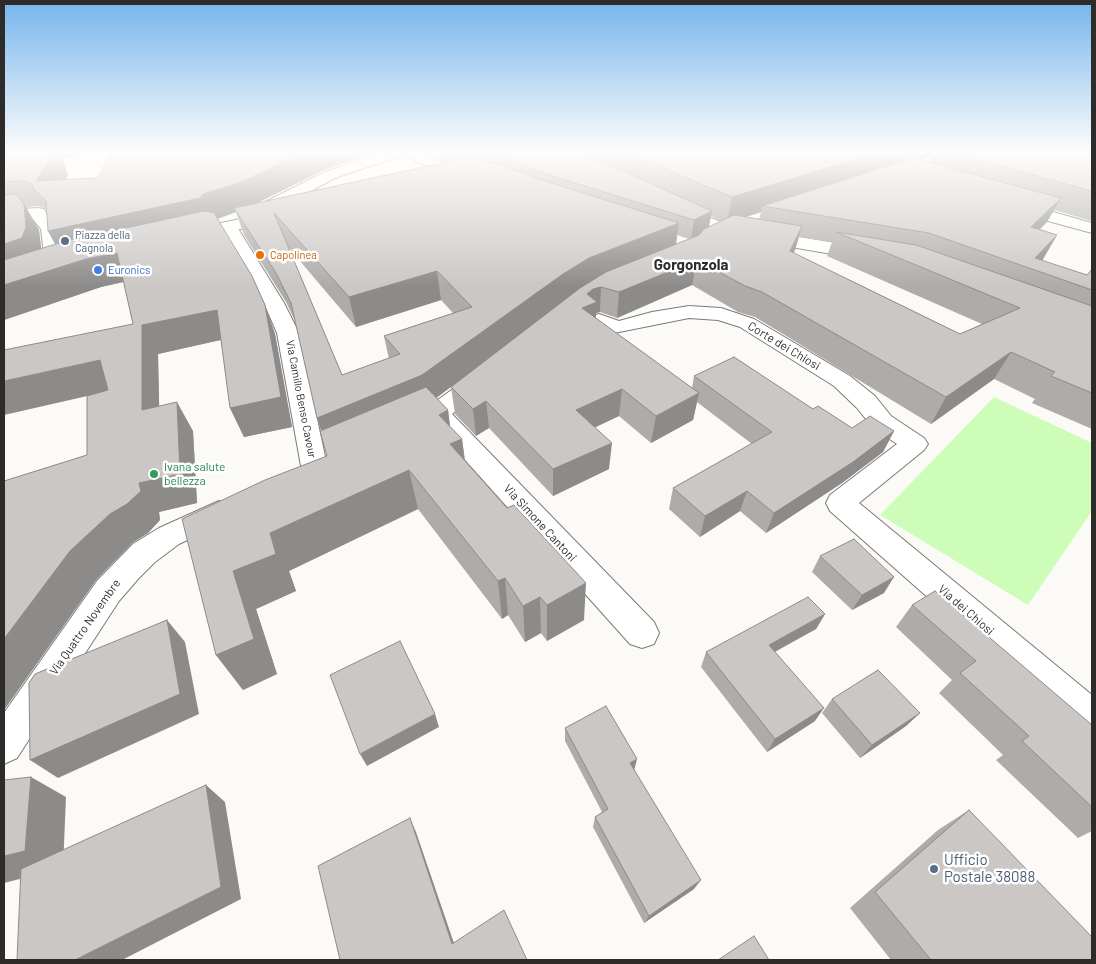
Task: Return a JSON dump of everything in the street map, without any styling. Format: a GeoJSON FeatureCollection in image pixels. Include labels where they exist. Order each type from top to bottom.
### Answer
{"type":"FeatureCollection","features":[{"type":"Feature","properties":{"kind":"street"},"geometry":{"type":"LineString","coordinates":[[202,232],[200,230],[235,222],[287,197]]}},
{"type":"Feature","properties":{"kind":"street"},"geometry":{"type":"LineString","coordinates":[[660,201],[727,231],[888,258]]}},
{"type":"Feature","properties":{"kind":"street"},"geometry":{"type":"LineString","coordinates":[[998,201],[1092,228]]}},
{"type":"Feature","properties":{"kind":"street"},"geometry":{"type":"LineString","coordinates":[[229,229],[308,203]]}},
{"type":"Feature","properties":{"kind":"street"},"geometry":{"type":"LineString","coordinates":[[4,215],[35,212],[38,214],[51,230],[53,254],[50,270]]}},
{"type":"Feature","properties":{"kind":"street"},"geometry":{"type":"LineString","coordinates":[[168,240],[288,217]]}},
{"type":"Feature","properties":{"kind":"street"},"geometry":{"type":"LineString","coordinates":[[706,241],[727,231],[765,220]]}},
{"type":"Feature","properties":{"kind":"street","name":"Via Camillo Benso Cavour"},"geometry":{"type":"LineString","coordinates":[[229,229],[274,303],[288,333],[314,466]]}},
{"type":"Feature","properties":{"kind":"street","name":"Corte dei Chiosi"},"geometry":{"type":"LineString","coordinates":[[599,320],[614,327],[620,327],[652,318],[689,312],[721,314],[747,323],[842,381],[866,402],[882,422],[916,444],[840,502]]}},
{"type":"Feature","properties":{"kind":"street"},"geometry":{"type":"LineString","coordinates":[[390,434],[438,413],[496,368]]}},
{"type":"Feature","properties":{"kind":"street","name":"Via Simone Cantoni"},"geometry":{"type":"LineString","coordinates":[[438,413],[642,633]]}},
{"type":"Feature","properties":{"kind":"street"},"geometry":{"type":"LineString","coordinates":[[289,478],[339,455]]}},
{"type":"Feature","properties":{"kind":"street","name":"Via dei Chiosi"},"geometry":{"type":"LineString","coordinates":[[840,502],[1092,718]]}},
{"type":"Feature","properties":{"kind":"street","name":"Via Quattro Novembre"},"geometry":{"type":"LineString","coordinates":[[4,745],[108,591],[120,577],[153,546],[169,536],[226,509]]}},
{"type":"Feature","properties":{"kind":"green space"},"geometry":{"type":"Polygon","coordinates":[[[994,397],[1092,443],[1092,511],[1028,605],[880,515],[994,397]]]}},
{"type":"Feature","properties":{"kind":"building"},"geometry":{"type":"Polygon","coordinates":[[[4,197],[18,197],[24,204],[26,227],[22,238],[4,244],[4,197]]]}},
{"type":"Feature","properties":{"kind":"building"},"geometry":{"type":"Polygon","coordinates":[[[42,197],[201,197],[48,231],[46,201],[42,197]]]}},
{"type":"Feature","properties":{"kind":"building"},"geometry":{"type":"Polygon","coordinates":[[[285,197],[596,197],[679,223],[589,258],[563,274],[422,375],[317,418],[291,303],[276,273],[234,208],[285,197]],[[274,213],[342,375],[400,354],[384,336],[472,307],[437,271],[349,297],[274,213]]]}},
{"type":"Feature","properties":{"kind":"building"},"geometry":{"type":"Polygon","coordinates":[[[620,197],[681,197],[712,211],[694,220],[620,197]]]}},
{"type":"Feature","properties":{"kind":"building"},"geometry":{"type":"Polygon","coordinates":[[[790,197],[1057,197],[1061,198],[1031,227],[1057,235],[1035,258],[1087,275],[1092,269],[1092,290],[929,233],[762,206],[790,197]]]}},
{"type":"Feature","properties":{"kind":"building"},"geometry":{"type":"Polygon","coordinates":[[[204,211],[214,213],[252,276],[265,305],[281,397],[230,408],[217,310],[142,325],[142,410],[177,402],[180,474],[139,483],[141,491],[127,504],[110,514],[70,551],[4,639],[4,481],[87,455],[87,396],[108,390],[100,360],[4,381],[4,350],[133,324],[117,253],[86,259],[4,285],[4,260],[66,241],[204,211]]]}},
{"type":"Feature","properties":{"kind":"building"},"geometry":{"type":"Polygon","coordinates":[[[734,215],[802,226],[790,251],[960,334],[1020,308],[836,232],[916,245],[1092,306],[1092,393],[1051,376],[1055,372],[1011,352],[946,397],[762,292],[745,286],[697,260],[619,292],[601,287],[593,289],[587,294],[597,302],[582,308],[699,393],[656,416],[622,389],[576,410],[612,443],[553,469],[486,401],[473,409],[451,387],[580,288],[606,272],[699,235],[704,229],[734,215]]]}},
{"type":"Feature","properties":{"kind":"building"},"geometry":{"type":"Polygon","coordinates":[[[734,357],[813,409],[818,406],[852,428],[870,416],[894,431],[853,462],[774,513],[747,491],[705,516],[673,488],[772,432],[694,376],[734,357]]]}},
{"type":"Feature","properties":{"kind":"building"},"geometry":{"type":"Polygon","coordinates":[[[426,387],[448,410],[439,415],[462,439],[450,444],[507,508],[514,505],[586,583],[547,605],[540,597],[523,606],[505,578],[498,581],[409,470],[270,533],[276,554],[233,571],[254,639],[216,655],[182,519],[265,480],[327,456],[320,431],[426,387]]]}},
{"type":"Feature","properties":{"kind":"building"},"geometry":{"type":"Polygon","coordinates":[[[854,539],[894,577],[862,595],[820,556],[854,539]]]}},
{"type":"Feature","properties":{"kind":"building"},"geometry":{"type":"Polygon","coordinates":[[[935,591],[1092,725],[1092,807],[1022,741],[1029,736],[960,673],[976,661],[912,605],[935,591]]]}},
{"type":"Feature","properties":{"kind":"building"},"geometry":{"type":"Polygon","coordinates":[[[808,597],[825,614],[769,645],[824,708],[775,739],[706,652],[808,597]]]}},
{"type":"Feature","properties":{"kind":"building"},"geometry":{"type":"Polygon","coordinates":[[[167,620],[180,694],[30,760],[29,683],[35,674],[167,620]]]}},
{"type":"Feature","properties":{"kind":"building"},"geometry":{"type":"Polygon","coordinates":[[[400,641],[435,714],[360,754],[330,675],[400,641]]]}},
{"type":"Feature","properties":{"kind":"building"},"geometry":{"type":"Polygon","coordinates":[[[878,670],[920,713],[872,745],[832,699],[878,670]]]}},
{"type":"Feature","properties":{"kind":"building"},"geometry":{"type":"Polygon","coordinates":[[[606,706],[637,759],[630,763],[701,880],[649,916],[595,817],[608,809],[565,728],[606,706]]]}},
{"type":"Feature","properties":{"kind":"building"},"geometry":{"type":"Polygon","coordinates":[[[31,777],[25,851],[4,856],[4,780],[31,777]]]}},
{"type":"Feature","properties":{"kind":"building"},"geometry":{"type":"Polygon","coordinates":[[[206,785],[221,887],[75,960],[17,960],[21,869],[206,785]]]}},
{"type":"Feature","properties":{"kind":"building","name":"Ufficio Postale 38088"},"geometry":{"type":"Polygon","coordinates":[[[969,810],[1092,937],[1092,960],[931,960],[875,892],[969,810]]]}},
{"type":"Feature","properties":{"kind":"building"},"geometry":{"type":"Polygon","coordinates":[[[410,818],[452,944],[504,910],[527,960],[340,960],[318,866],[410,818]]]}},
{"type":"Feature","properties":{"kind":"building"},"geometry":{"type":"Polygon","coordinates":[[[754,936],[769,960],[718,960],[754,936]]]}},
{"type":"Feature","properties":{"kind":"place","name":"Piazza della Cagnola"},"geometry":{"type":"Point","coordinates":[65,241]}},
{"type":"Feature","properties":{"kind":"place","name":"Capolinea"},"geometry":{"type":"Point","coordinates":[260,255]}},
{"type":"Feature","properties":{"kind":"place","name":"Euronics"},"geometry":{"type":"Point","coordinates":[98,270]}},
{"type":"Feature","properties":{"kind":"place","name":"Ivana salute bellezza"},"geometry":{"type":"Point","coordinates":[154,474]}},
{"type":"Feature","properties":{"kind":"place","name":"Ufficio Postale 38088"},"geometry":{"type":"Point","coordinates":[934,869]}},
{"type":"Feature","properties":{"kind":"district","name":"Gorgonzola"},"geometry":{"type":"Point","coordinates":[691,265]}}]}
